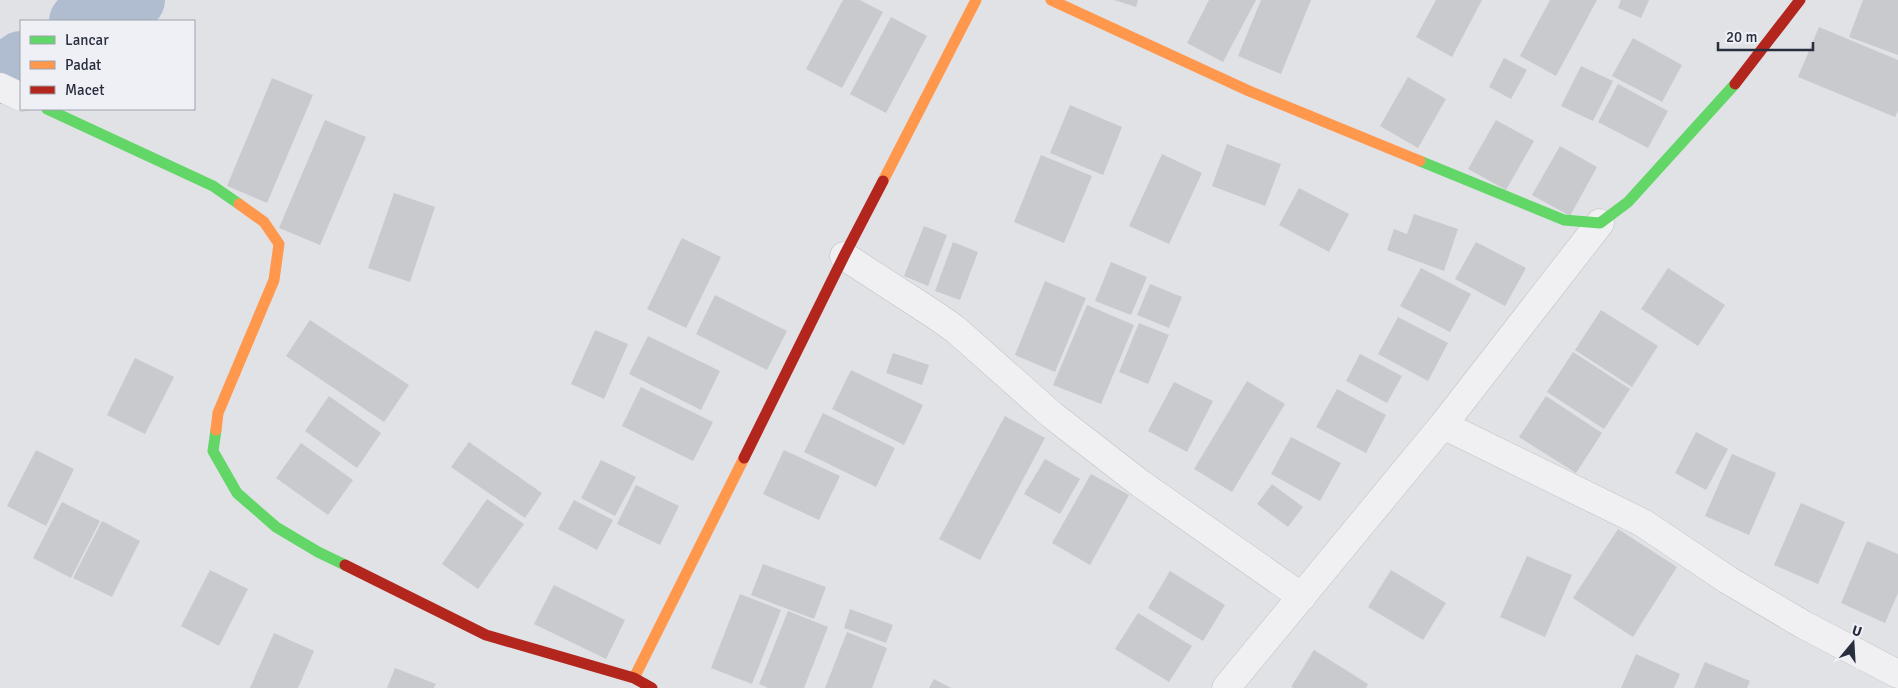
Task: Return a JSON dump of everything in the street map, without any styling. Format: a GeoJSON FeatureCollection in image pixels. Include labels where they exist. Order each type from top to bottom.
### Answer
{"type":"FeatureCollection","features":[{"type":"Feature","properties":{"kind":"street"},"geometry":{"type":"LineString","coordinates":[[634,678],[844,256],[932,89],[976,0]]}},
{"type":"Feature","properties":{"kind":"street"},"geometry":{"type":"LineString","coordinates":[[1051,0],[1249,91],[1564,220],[1600,223]]}},
{"type":"Feature","properties":{"kind":"street"},"geometry":{"type":"LineString","coordinates":[[1226,688],[1443,425],[1600,223],[1628,202],[1743,75],[1800,0]]}},
{"type":"Feature","properties":{"kind":"street"},"geometry":{"type":"LineString","coordinates":[[0,87],[20,97]]}},
{"type":"Feature","properties":{"kind":"street"},"geometry":{"type":"LineString","coordinates":[[49,110],[213,186],[264,222],[280,244],[274,280],[218,413],[213,451],[237,493],[276,527],[318,552],[486,635],[634,678],[652,688]]}},
{"type":"Feature","properties":{"kind":"street"},"geometry":{"type":"LineString","coordinates":[[844,256],[935,314],[955,329],[1052,414],[1141,484],[1302,597]]}},
{"type":"Feature","properties":{"kind":"street"},"geometry":{"type":"LineString","coordinates":[[1443,425],[1643,523],[1728,580],[1804,625],[1898,674]]}},
{"type":"Feature","properties":{"kind":"building"},"geometry":{"type":"Polygon","coordinates":[[[843,0],[860,0],[883,12],[842,88],[806,69],[843,0]]]}},
{"type":"Feature","properties":{"kind":"building"},"geometry":{"type":"Polygon","coordinates":[[[1114,0],[1138,0],[1136,7],[1114,0]]]}},
{"type":"Feature","properties":{"kind":"building"},"geometry":{"type":"Polygon","coordinates":[[[1209,0],[1256,0],[1223,62],[1187,43],[1209,0]]]}},
{"type":"Feature","properties":{"kind":"building"},"geometry":{"type":"Polygon","coordinates":[[[1261,0],[1311,0],[1281,74],[1238,56],[1261,0]]]}},
{"type":"Feature","properties":{"kind":"building"},"geometry":{"type":"Polygon","coordinates":[[[1436,0],[1482,0],[1452,57],[1416,37],[1436,0]]]}},
{"type":"Feature","properties":{"kind":"building"},"geometry":{"type":"Polygon","coordinates":[[[1550,0],[1597,0],[1556,76],[1520,56],[1550,0]]]}},
{"type":"Feature","properties":{"kind":"building"},"geometry":{"type":"Polygon","coordinates":[[[1621,0],[1649,0],[1641,18],[1618,8],[1621,0]]]}},
{"type":"Feature","properties":{"kind":"building"},"geometry":{"type":"Polygon","coordinates":[[[1863,0],[1898,0],[1898,55],[1849,37],[1863,0]]]}},
{"type":"Feature","properties":{"kind":"building"},"geometry":{"type":"Polygon","coordinates":[[[891,17],[927,36],[886,113],[850,94],[891,17]]]}},
{"type":"Feature","properties":{"kind":"building"},"geometry":{"type":"Polygon","coordinates":[[[1819,27],[1898,60],[1898,111],[1895,117],[1798,77],[1819,27]]]}},
{"type":"Feature","properties":{"kind":"building"},"geometry":{"type":"Polygon","coordinates":[[[1633,38],[1682,65],[1662,102],[1612,76],[1633,38]]]}},
{"type":"Feature","properties":{"kind":"building"},"geometry":{"type":"Polygon","coordinates":[[[1504,58],[1527,70],[1511,99],[1489,87],[1504,58]]]}},
{"type":"Feature","properties":{"kind":"building"},"geometry":{"type":"Polygon","coordinates":[[[1581,66],[1613,81],[1593,121],[1561,106],[1581,66]]]}},
{"type":"Feature","properties":{"kind":"building"},"geometry":{"type":"Polygon","coordinates":[[[1408,77],[1446,99],[1418,148],[1380,126],[1408,77]]]}},
{"type":"Feature","properties":{"kind":"building"},"geometry":{"type":"Polygon","coordinates":[[[272,78],[313,95],[267,203],[227,186],[272,78]]]}},
{"type":"Feature","properties":{"kind":"building"},"geometry":{"type":"Polygon","coordinates":[[[1618,84],[1668,111],[1648,148],[1598,122],[1618,84]]]}},
{"type":"Feature","properties":{"kind":"building"},"geometry":{"type":"Polygon","coordinates":[[[1070,105],[1122,127],[1103,175],[1050,153],[1070,105]]]}},
{"type":"Feature","properties":{"kind":"building"},"geometry":{"type":"Polygon","coordinates":[[[325,120],[366,137],[320,245],[279,228],[325,120]]]}},
{"type":"Feature","properties":{"kind":"building"},"geometry":{"type":"Polygon","coordinates":[[[1496,120],[1534,141],[1506,190],[1468,169],[1496,120]]]}},
{"type":"Feature","properties":{"kind":"building"},"geometry":{"type":"Polygon","coordinates":[[[1227,144],[1281,164],[1265,206],[1212,186],[1227,144]]]}},
{"type":"Feature","properties":{"kind":"building"},"geometry":{"type":"Polygon","coordinates":[[[1560,146],[1597,167],[1570,216],[1532,195],[1560,146]]]}},
{"type":"Feature","properties":{"kind":"building"},"geometry":{"type":"Polygon","coordinates":[[[1162,154],[1202,173],[1169,244],[1129,226],[1162,154]]]}},
{"type":"Feature","properties":{"kind":"building"},"geometry":{"type":"Polygon","coordinates":[[[1041,155],[1092,176],[1064,243],[1014,222],[1041,155]]]}},
{"type":"Feature","properties":{"kind":"building"},"geometry":{"type":"Polygon","coordinates":[[[1299,188],[1349,214],[1329,252],[1279,225],[1299,188]]]}},
{"type":"Feature","properties":{"kind":"building"},"geometry":{"type":"Polygon","coordinates":[[[394,193],[435,207],[410,282],[368,268],[394,193]]]}},
{"type":"Feature","properties":{"kind":"building"},"geometry":{"type":"Polygon","coordinates":[[[1414,214],[1458,229],[1444,271],[1387,250],[1394,229],[1407,234],[1414,214]]]}},
{"type":"Feature","properties":{"kind":"building"},"geometry":{"type":"Polygon","coordinates":[[[924,226],[947,235],[928,286],[904,276],[924,226]]]}},
{"type":"Feature","properties":{"kind":"building"},"geometry":{"type":"Polygon","coordinates":[[[682,238],[721,257],[686,328],[647,309],[682,238]]]}},
{"type":"Feature","properties":{"kind":"building"},"geometry":{"type":"Polygon","coordinates":[[[953,242],[978,252],[960,300],[935,291],[953,242]]]}},
{"type":"Feature","properties":{"kind":"building"},"geometry":{"type":"Polygon","coordinates":[[[1476,242],[1526,268],[1505,306],[1455,279],[1476,242]]]}},
{"type":"Feature","properties":{"kind":"building"},"geometry":{"type":"Polygon","coordinates":[[[1111,262],[1147,277],[1131,315],[1095,301],[1111,262]]]}},
{"type":"Feature","properties":{"kind":"building"},"geometry":{"type":"Polygon","coordinates":[[[1421,268],[1471,294],[1450,332],[1400,306],[1421,268]]]}},
{"type":"Feature","properties":{"kind":"building"},"geometry":{"type":"Polygon","coordinates":[[[1668,268],[1725,305],[1698,346],[1641,309],[1668,268]]]}},
{"type":"Feature","properties":{"kind":"building"},"geometry":{"type":"Polygon","coordinates":[[[1045,281],[1086,298],[1055,372],[1015,355],[1045,281]]]}},
{"type":"Feature","properties":{"kind":"building"},"geometry":{"type":"Polygon","coordinates":[[[1150,284],[1182,297],[1169,328],[1137,315],[1150,284]]]}},
{"type":"Feature","properties":{"kind":"building"},"geometry":{"type":"Polygon","coordinates":[[[715,295],[787,331],[767,370],[696,334],[715,295]]]}},
{"type":"Feature","properties":{"kind":"building"},"geometry":{"type":"Polygon","coordinates":[[[1087,305],[1134,325],[1101,404],[1053,385],[1087,305]]]}},
{"type":"Feature","properties":{"kind":"building"},"geometry":{"type":"Polygon","coordinates":[[[1601,310],[1658,346],[1632,387],[1575,350],[1601,310]]]}},
{"type":"Feature","properties":{"kind":"building"},"geometry":{"type":"Polygon","coordinates":[[[1398,317],[1448,343],[1428,381],[1378,354],[1398,317]]]}},
{"type":"Feature","properties":{"kind":"building"},"geometry":{"type":"Polygon","coordinates":[[[310,320],[409,385],[384,422],[286,356],[310,320]]]}},
{"type":"Feature","properties":{"kind":"building"},"geometry":{"type":"Polygon","coordinates":[[[1139,323],[1169,335],[1148,384],[1119,372],[1139,323]]]}},
{"type":"Feature","properties":{"kind":"building"},"geometry":{"type":"Polygon","coordinates":[[[595,330],[628,344],[604,399],[571,384],[595,330]]]}},
{"type":"Feature","properties":{"kind":"building"},"geometry":{"type":"Polygon","coordinates":[[[648,336],[720,371],[701,410],[629,374],[648,336]]]}},
{"type":"Feature","properties":{"kind":"building"},"geometry":{"type":"Polygon","coordinates":[[[1573,352],[1630,389],[1604,429],[1547,392],[1573,352]]]}},
{"type":"Feature","properties":{"kind":"building"},"geometry":{"type":"Polygon","coordinates":[[[893,353],[929,365],[922,385],[886,373],[893,353]]]}},
{"type":"Feature","properties":{"kind":"building"},"geometry":{"type":"Polygon","coordinates":[[[1360,354],[1402,376],[1387,403],[1346,381],[1360,354]]]}},
{"type":"Feature","properties":{"kind":"building"},"geometry":{"type":"Polygon","coordinates":[[[135,358],[174,377],[145,434],[107,415],[135,358]]]}},
{"type":"Feature","properties":{"kind":"building"},"geometry":{"type":"Polygon","coordinates":[[[851,370],[923,405],[904,445],[832,409],[851,370]]]}},
{"type":"Feature","properties":{"kind":"building"},"geometry":{"type":"Polygon","coordinates":[[[1247,381],[1285,404],[1232,492],[1194,469],[1247,381]]]}},
{"type":"Feature","properties":{"kind":"building"},"geometry":{"type":"Polygon","coordinates":[[[1174,382],[1213,401],[1187,452],[1148,431],[1174,382]]]}},
{"type":"Feature","properties":{"kind":"building"},"geometry":{"type":"Polygon","coordinates":[[[641,387],[713,422],[693,461],[622,426],[641,387]]]}},
{"type":"Feature","properties":{"kind":"building"},"geometry":{"type":"Polygon","coordinates":[[[1337,389],[1386,415],[1366,453],[1316,427],[1337,389]]]}},
{"type":"Feature","properties":{"kind":"building"},"geometry":{"type":"Polygon","coordinates":[[[329,396],[381,433],[357,468],[305,431],[329,396]]]}},
{"type":"Feature","properties":{"kind":"building"},"geometry":{"type":"Polygon","coordinates":[[[1546,396],[1602,433],[1576,473],[1519,437],[1546,396]]]}},
{"type":"Feature","properties":{"kind":"building"},"geometry":{"type":"Polygon","coordinates":[[[823,413],[895,448],[876,487],[804,452],[823,413]]]}},
{"type":"Feature","properties":{"kind":"building"},"geometry":{"type":"Polygon","coordinates":[[[1005,416],[1045,438],[980,560],[939,539],[1005,416]]]}},
{"type":"Feature","properties":{"kind":"building"},"geometry":{"type":"Polygon","coordinates":[[[1696,432],[1728,449],[1706,490],[1675,473],[1696,432]]]}},
{"type":"Feature","properties":{"kind":"building"},"geometry":{"type":"Polygon","coordinates":[[[1291,437],[1341,463],[1320,501],[1271,474],[1291,437]]]}},
{"type":"Feature","properties":{"kind":"building"},"geometry":{"type":"Polygon","coordinates":[[[469,442],[542,493],[525,518],[451,467],[469,442]]]}},
{"type":"Feature","properties":{"kind":"building"},"geometry":{"type":"Polygon","coordinates":[[[301,443],[353,480],[328,515],[276,478],[301,443]]]}},
{"type":"Feature","properties":{"kind":"building"},"geometry":{"type":"Polygon","coordinates":[[[36,450],[74,469],[46,526],[7,506],[36,450]]]}},
{"type":"Feature","properties":{"kind":"building"},"geometry":{"type":"Polygon","coordinates":[[[784,450],[840,476],[819,520],[763,494],[784,450]]]}},
{"type":"Feature","properties":{"kind":"building"},"geometry":{"type":"Polygon","coordinates":[[[1732,454],[1776,473],[1749,535],[1705,516],[1732,454]]]}},
{"type":"Feature","properties":{"kind":"building"},"geometry":{"type":"Polygon","coordinates":[[[1045,459],[1080,479],[1060,514],[1024,494],[1045,459]]]}},
{"type":"Feature","properties":{"kind":"building"},"geometry":{"type":"Polygon","coordinates":[[[601,460],[636,477],[615,516],[581,498],[601,460]]]}},
{"type":"Feature","properties":{"kind":"building"},"geometry":{"type":"Polygon","coordinates":[[[1091,474],[1129,495],[1090,565],[1052,543],[1091,474]]]}},
{"type":"Feature","properties":{"kind":"building"},"geometry":{"type":"Polygon","coordinates":[[[1272,484],[1303,507],[1288,527],[1257,504],[1272,484]]]}},
{"type":"Feature","properties":{"kind":"building"},"geometry":{"type":"Polygon","coordinates":[[[636,485],[679,506],[660,545],[617,524],[636,485]]]}},
{"type":"Feature","properties":{"kind":"building"},"geometry":{"type":"Polygon","coordinates":[[[487,499],[524,524],[478,589],[442,564],[487,499]]]}},
{"type":"Feature","properties":{"kind":"building"},"geometry":{"type":"Polygon","coordinates":[[[574,500],[613,520],[597,550],[558,529],[574,500]]]}},
{"type":"Feature","properties":{"kind":"building"},"geometry":{"type":"Polygon","coordinates":[[[62,502],[100,521],[71,578],[33,558],[62,502]]]}},
{"type":"Feature","properties":{"kind":"building"},"geometry":{"type":"Polygon","coordinates":[[[1801,503],[1845,522],[1818,584],[1774,565],[1801,503]]]}},
{"type":"Feature","properties":{"kind":"building"},"geometry":{"type":"Polygon","coordinates":[[[102,521],[140,541],[112,597],[73,578],[102,521]]]}},
{"type":"Feature","properties":{"kind":"building"},"geometry":{"type":"Polygon","coordinates":[[[1618,529],[1677,567],[1633,637],[1573,598],[1618,529]]]}},
{"type":"Feature","properties":{"kind":"building"},"geometry":{"type":"Polygon","coordinates":[[[1867,541],[1898,554],[1898,593],[1885,623],[1841,603],[1867,541]]]}},
{"type":"Feature","properties":{"kind":"building"},"geometry":{"type":"Polygon","coordinates":[[[1527,556],[1572,575],[1545,637],[1500,617],[1527,556]]]}},
{"type":"Feature","properties":{"kind":"building"},"geometry":{"type":"Polygon","coordinates":[[[763,564],[826,587],[814,619],[751,595],[763,564]]]}},
{"type":"Feature","properties":{"kind":"building"},"geometry":{"type":"Polygon","coordinates":[[[210,570],[248,589],[219,646],[181,626],[210,570]]]}},
{"type":"Feature","properties":{"kind":"building"},"geometry":{"type":"Polygon","coordinates":[[[1391,570],[1446,603],[1423,640],[1368,607],[1391,570]]]}},
{"type":"Feature","properties":{"kind":"building"},"geometry":{"type":"Polygon","coordinates":[[[1170,571],[1225,605],[1203,641],[1148,608],[1170,571]]]}},
{"type":"Feature","properties":{"kind":"building"},"geometry":{"type":"Polygon","coordinates":[[[554,585],[625,620],[606,659],[534,624],[554,585]]]}},
{"type":"Feature","properties":{"kind":"building"},"geometry":{"type":"Polygon","coordinates":[[[740,594],[781,610],[752,684],[711,668],[740,594]]]}},
{"type":"Feature","properties":{"kind":"building"},"geometry":{"type":"Polygon","coordinates":[[[850,609],[893,625],[886,643],[844,628],[850,609]]]}},
{"type":"Feature","properties":{"kind":"building"},"geometry":{"type":"Polygon","coordinates":[[[788,611],[828,627],[804,688],[768,688],[759,684],[788,611]]]}},
{"type":"Feature","properties":{"kind":"building"},"geometry":{"type":"Polygon","coordinates":[[[1138,613],[1192,646],[1169,682],[1115,649],[1138,613]]]}},
{"type":"Feature","properties":{"kind":"building"},"geometry":{"type":"Polygon","coordinates":[[[847,632],[887,648],[872,688],[825,688],[847,632]]]}},
{"type":"Feature","properties":{"kind":"building"},"geometry":{"type":"Polygon","coordinates":[[[274,633],[314,651],[298,688],[250,688],[274,633]]]}},
{"type":"Feature","properties":{"kind":"building"},"geometry":{"type":"Polygon","coordinates":[[[1314,650],[1368,684],[1366,688],[1291,687],[1314,650]]]}},
{"type":"Feature","properties":{"kind":"building"},"geometry":{"type":"Polygon","coordinates":[[[1636,654],[1680,674],[1674,688],[1621,688],[1636,654]]]}},
{"type":"Feature","properties":{"kind":"building"},"geometry":{"type":"Polygon","coordinates":[[[1705,662],[1750,681],[1747,688],[1694,688],[1705,662]]]}},
{"type":"Feature","properties":{"kind":"building"},"geometry":{"type":"Polygon","coordinates":[[[395,668],[436,684],[434,688],[387,688],[395,668]]]}},
{"type":"Feature","properties":{"kind":"building"},"geometry":{"type":"Polygon","coordinates":[[[934,679],[951,688],[929,688],[934,679]]]}},
{"type":"Feature","properties":{"kind":"waterway"},"geometry":{"type":"LineString","coordinates":[[81,20],[136,0]]}},
{"type":"Feature","properties":{"kind":"waterway"},"geometry":{"type":"LineString","coordinates":[[0,75],[20,61]]}},
{"type":"Feature","properties":{"kind":"traffic: fast"},"geometry":{"type":"LineString","coordinates":[[1420,161],[1564,220],[1600,223],[1628,202],[1735,84]]}},
{"type":"Feature","properties":{"kind":"traffic: fast"},"geometry":{"type":"LineString","coordinates":[[49,110],[213,186],[239,204]]}},
{"type":"Feature","properties":{"kind":"traffic: fast"},"geometry":{"type":"LineString","coordinates":[[216,430],[213,451],[237,493],[276,527],[318,552],[345,565]]}},
{"type":"Feature","properties":{"kind":"traffic: slow"},"geometry":{"type":"LineString","coordinates":[[883,181],[976,0]]}},
{"type":"Feature","properties":{"kind":"traffic: slow"},"geometry":{"type":"LineString","coordinates":[[1051,0],[1249,91],[1420,161]]}},
{"type":"Feature","properties":{"kind":"traffic: slow"},"geometry":{"type":"LineString","coordinates":[[216,430],[218,413],[274,280],[279,244],[264,222],[239,204]]}},
{"type":"Feature","properties":{"kind":"traffic: slow"},"geometry":{"type":"LineString","coordinates":[[634,678],[744,458]]}},
{"type":"Feature","properties":{"kind":"traffic: jam"},"geometry":{"type":"LineString","coordinates":[[1735,84],[1800,0]]}},
{"type":"Feature","properties":{"kind":"traffic: jam"},"geometry":{"type":"LineString","coordinates":[[744,458],[883,181]]}},
{"type":"Feature","properties":{"kind":"traffic: jam"},"geometry":{"type":"LineString","coordinates":[[345,565],[486,635],[634,678],[652,688]]}}]}
